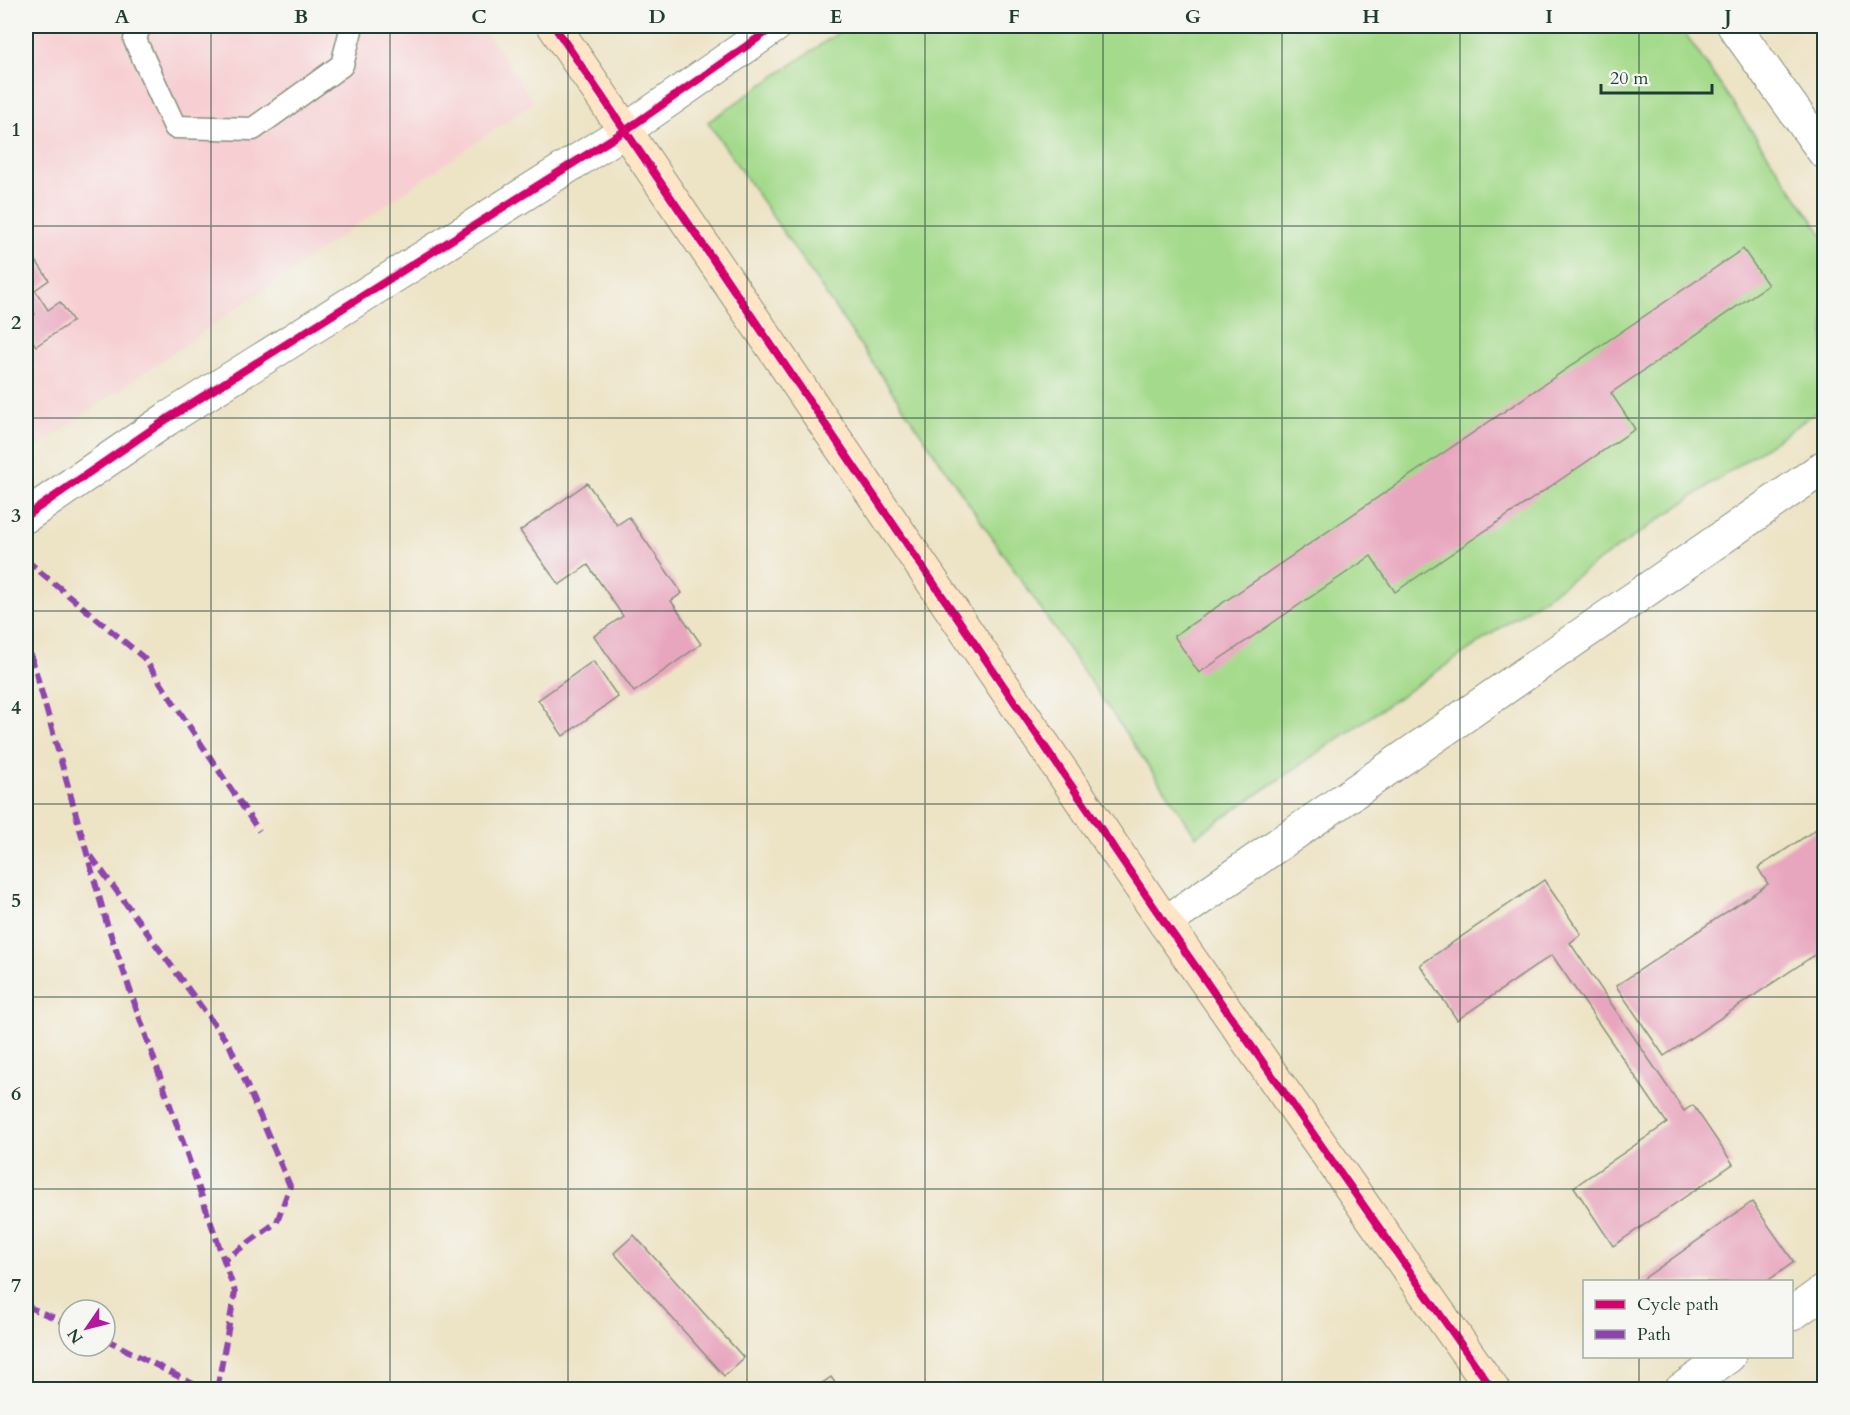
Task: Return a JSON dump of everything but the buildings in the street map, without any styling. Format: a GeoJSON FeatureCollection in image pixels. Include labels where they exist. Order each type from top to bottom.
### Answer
{"type":"FeatureCollection","features":[{"type":"Feature","properties":{"kind":"street"},"geometry":{"type":"LineString","coordinates":[[554,26],[1165,923],[1493,1389]]}},
{"type":"Feature","properties":{"kind":"street"},"geometry":{"type":"LineString","coordinates":[[26,516],[167,419],[626,130],[775,26]]}},
{"type":"Feature","properties":{"kind":"street"},"geometry":{"type":"LineString","coordinates":[[1734,26],[1824,152]]}},
{"type":"Feature","properties":{"kind":"street"},"geometry":{"type":"LineString","coordinates":[[1165,923],[1824,467]]}},
{"type":"Feature","properties":{"kind":"street"},"geometry":{"type":"LineString","coordinates":[[1793,1313],[1824,1291]]}},
{"type":"Feature","properties":{"kind":"street"},"geometry":{"type":"LineString","coordinates":[[1681,1389],[1727,1358]]}},
{"type":"Feature","properties":{"kind":"lane"},"geometry":{"type":"LineString","coordinates":[[139,26],[135,40],[175,127],[253,129],[342,65],[352,26]]}},
{"type":"Feature","properties":{"kind":"shaded area"},"geometry":{"type":"Polygon","coordinates":[[[26,26],[482,26],[534,102],[26,455],[26,26]]]}},
{"type":"Feature","properties":{"kind":"green space"},"geometry":{"type":"Polygon","coordinates":[[[848,26],[1680,26],[1824,237],[1824,407],[1196,836],[708,122],[848,26]]]}},
{"type":"Feature","properties":{"kind":"marked path"},"geometry":{"type":"LineString","coordinates":[[26,560],[144,658],[259,831]]}},
{"type":"Feature","properties":{"kind":"marked path"},"geometry":{"type":"LineString","coordinates":[[26,637],[106,921],[235,1292],[217,1390]]}},
{"type":"Feature","properties":{"kind":"marked path"},"geometry":{"type":"LineString","coordinates":[[91,856],[230,1046],[290,1186],[277,1222],[223,1261]]}},
{"type":"Feature","properties":{"kind":"marked path"},"geometry":{"type":"LineString","coordinates":[[26,1306],[57,1319]]}},
{"type":"Feature","properties":{"kind":"marked path"},"geometry":{"type":"LineString","coordinates":[[117,1345],[205,1390]]}},
{"type":"Feature","properties":{"kind":"cycle path"},"geometry":{"type":"LineString","coordinates":[[554,26],[1165,923],[1493,1390]]}},
{"type":"Feature","properties":{"kind":"cycle path"},"geometry":{"type":"LineString","coordinates":[[26,516],[167,419],[626,130],[775,26]]}}]}
